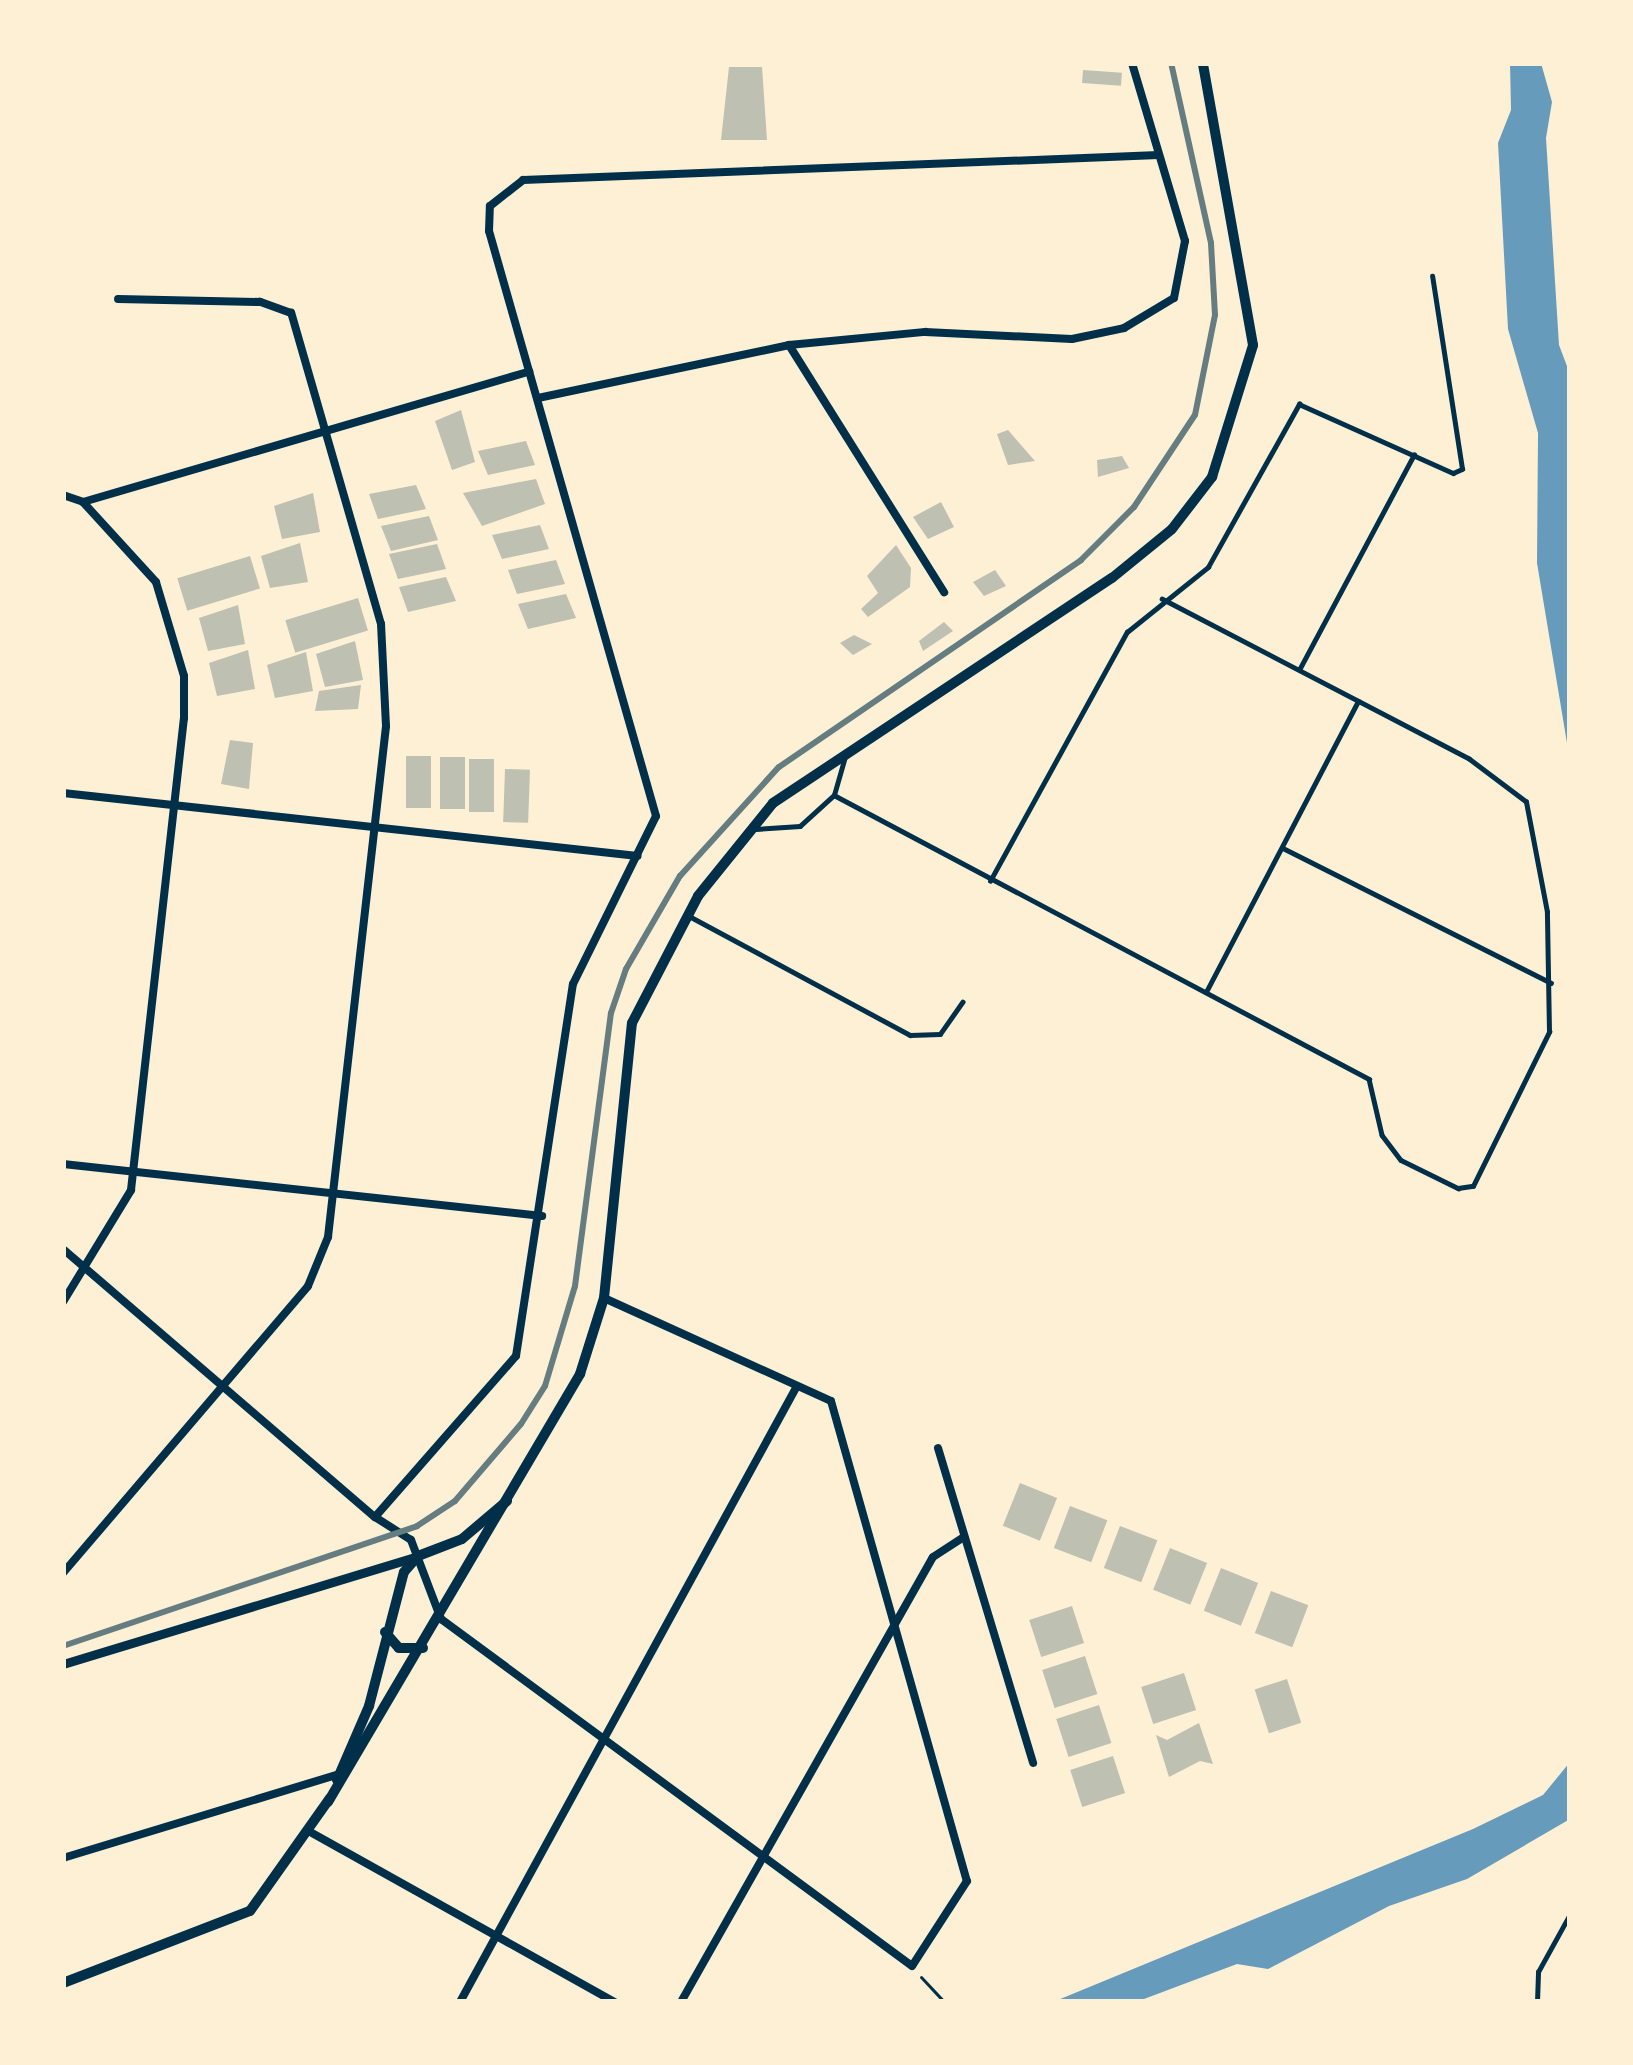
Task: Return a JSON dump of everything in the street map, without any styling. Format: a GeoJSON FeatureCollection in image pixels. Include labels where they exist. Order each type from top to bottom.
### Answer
{"type":"FeatureCollection","features":[{"type":"Feature","properties":{"kind":"main road"},"geometry":{"type":"LineString","coordinates":[[63,1983],[250,1911],[312,1833],[441,1619],[580,1374],[604,1298],[632,1023],[686,915],[750,829],[843,751],[1112,578],[1172,529],[1212,477],[1252,345],[1203,63]]}},
{"type":"Feature","properties":{"kind":"main road"},"geometry":{"type":"LineString","coordinates":[[345,1773],[369,1706],[395,1588],[418,1556],[462,1539],[514,1495]]}},
{"type":"Feature","properties":{"kind":"main road"},"geometry":{"type":"LineString","coordinates":[[384,1629],[399,1648],[423,1647]]}},
{"type":"Feature","properties":{"kind":"street"},"geometry":{"type":"LineString","coordinates":[[538,398],[789,345],[925,332],[1072,339],[1152,315],[1174,298],[1185,241],[1132,63]]}},
{"type":"Feature","properties":{"kind":"street"},"geometry":{"type":"LineString","coordinates":[[375,1517],[516,1356],[542,1216],[574,983],[656,816],[489,231],[490,206],[523,180],[1159,155]]}},
{"type":"Feature","properties":{"kind":"street"},"geometry":{"type":"LineString","coordinates":[[63,1573],[225,1390],[308,1286],[335,1196],[386,726],[381,624],[329,428],[291,313],[260,302],[118,299]]}},
{"type":"Feature","properties":{"kind":"street"},"geometry":{"type":"LineString","coordinates":[[789,345],[944,592]]}},
{"type":"Feature","properties":{"kind":"street"},"geometry":{"type":"LineString","coordinates":[[83,502],[529,372]]}},
{"type":"Feature","properties":{"kind":"street"},"geometry":{"type":"LineString","coordinates":[[63,495],[83,502],[156,582],[173,624],[184,676],[134,1173],[87,1268],[63,1302]]}},
{"type":"Feature","properties":{"kind":"street"},"geometry":{"type":"LineString","coordinates":[[63,793],[638,856]]}},
{"type":"Feature","properties":{"kind":"street"},"geometry":{"type":"LineString","coordinates":[[63,1164],[542,1216]]}},
{"type":"Feature","properties":{"kind":"street"},"geometry":{"type":"LineString","coordinates":[[63,1249],[375,1517],[412,1540],[441,1619],[761,1860],[912,1966],[967,1881],[831,1401],[604,1298]]}},
{"type":"Feature","properties":{"kind":"street"},"geometry":{"type":"LineString","coordinates":[[460,2002],[797,1386]]}},
{"type":"Feature","properties":{"kind":"street"},"geometry":{"type":"LineString","coordinates":[[938,1448],[1033,1763]]}},
{"type":"Feature","properties":{"kind":"street"},"geometry":{"type":"LineString","coordinates":[[681,2002],[933,1557],[964,1537]]}},
{"type":"Feature","properties":{"kind":"street"},"geometry":{"type":"LineString","coordinates":[[63,1664],[418,1556]]}},
{"type":"Feature","properties":{"kind":"street"},"geometry":{"type":"LineString","coordinates":[[63,1858],[345,1773]]}},
{"type":"Feature","properties":{"kind":"street"},"geometry":{"type":"LineString","coordinates":[[312,1833],[615,2002]]}},
{"type":"Feature","properties":{"kind":"lane"},"geometry":{"type":"LineString","coordinates":[[990,881],[1127,632],[1162,599],[1208,567],[1299,404],[1453,473],[1462,469],[1432,276]]}},
{"type":"Feature","properties":{"kind":"lane"},"geometry":{"type":"LineString","coordinates":[[1299,670],[1414,455]]}},
{"type":"Feature","properties":{"kind":"lane"},"geometry":{"type":"LineString","coordinates":[[834,795],[1370,1079],[1382,1136],[1401,1160],[1458,1188],[1473,1186],[1550,1032],[1551,983],[1526,802],[1506,779],[1162,599]]}},
{"type":"Feature","properties":{"kind":"lane"},"geometry":{"type":"LineString","coordinates":[[1206,992],[1358,701]]}},
{"type":"Feature","properties":{"kind":"lane"},"geometry":{"type":"LineString","coordinates":[[750,829],[800,826],[834,795],[845,777],[843,751]]}},
{"type":"Feature","properties":{"kind":"lane"},"geometry":{"type":"LineString","coordinates":[[1281,848],[1551,983]]}},
{"type":"Feature","properties":{"kind":"lane"},"geometry":{"type":"LineString","coordinates":[[686,915],[770,953],[910,1035],[940,1034],[962,1002]]}},
{"type":"Feature","properties":{"kind":"lane"},"geometry":{"type":"LineString","coordinates":[[1537,2002],[1538,1972],[1570,1914]]}},
{"type":"Feature","properties":{"kind":"path"},"geometry":{"type":"LineString","coordinates":[[912,1966],[944,2002]]}},
{"type":"Feature","properties":{"kind":"water"},"geometry":{"type":"Polygon","coordinates":[[[1510,63],[1541,63],[1552,102],[1546,138],[1559,345],[1570,374],[1570,761],[1537,563],[1538,433],[1508,329],[1498,143],[1511,110],[1510,63]]]}},
{"type":"Feature","properties":{"kind":"water"},"geometry":{"type":"Polygon","coordinates":[[[1570,1762],[1570,1819],[1467,1879],[1389,1906],[1268,1969],[1237,1964],[1136,2002],[1053,2002],[1473,1829],[1543,1795],[1570,1762]]]}},
{"type":"Feature","properties":{"kind":"building"},"geometry":{"type":"Polygon","coordinates":[[[729,67],[762,67],[767,140],[721,140],[729,67]]]}},
{"type":"Feature","properties":{"kind":"building"},"geometry":{"type":"Polygon","coordinates":[[[1083,70],[1122,73],[1121,86],[1082,83],[1083,70]]]}},
{"type":"Feature","properties":{"kind":"building"},"geometry":{"type":"Polygon","coordinates":[[[461,410],[475,462],[452,470],[435,421],[461,410]]]}},
{"type":"Feature","properties":{"kind":"building"},"geometry":{"type":"Polygon","coordinates":[[[1008,430],[1035,461],[1008,465],[997,434],[1008,430]]]}},
{"type":"Feature","properties":{"kind":"building"},"geometry":{"type":"Polygon","coordinates":[[[526,441],[535,465],[488,475],[478,451],[526,441]]]}},
{"type":"Feature","properties":{"kind":"building"},"geometry":{"type":"Polygon","coordinates":[[[1122,456],[1129,468],[1098,477],[1097,460],[1122,456]]]}},
{"type":"Feature","properties":{"kind":"building"},"geometry":{"type":"Polygon","coordinates":[[[536,479],[545,504],[482,526],[463,493],[536,479]]]}},
{"type":"Feature","properties":{"kind":"building"},"geometry":{"type":"Polygon","coordinates":[[[416,485],[426,509],[378,519],[369,494],[416,485]]]}},
{"type":"Feature","properties":{"kind":"building"},"geometry":{"type":"Polygon","coordinates":[[[313,493],[320,532],[282,539],[274,506],[313,493]]]}},
{"type":"Feature","properties":{"kind":"building"},"geometry":{"type":"Polygon","coordinates":[[[941,502],[954,527],[928,539],[913,517],[941,502]]]}},
{"type":"Feature","properties":{"kind":"building"},"geometry":{"type":"Polygon","coordinates":[[[429,516],[438,540],[391,551],[381,526],[429,516]]]}},
{"type":"Feature","properties":{"kind":"building"},"geometry":{"type":"Polygon","coordinates":[[[540,525],[549,549],[502,559],[492,535],[540,525]]]}},
{"type":"Feature","properties":{"kind":"building"},"geometry":{"type":"Polygon","coordinates":[[[300,543],[308,582],[270,588],[261,556],[300,543]]]}},
{"type":"Feature","properties":{"kind":"building"},"geometry":{"type":"Polygon","coordinates":[[[437,544],[446,569],[398,579],[389,554],[437,544]]]}},
{"type":"Feature","properties":{"kind":"building"},"geometry":{"type":"Polygon","coordinates":[[[896,545],[911,568],[910,587],[868,617],[861,609],[878,593],[867,576],[896,545]]]}},
{"type":"Feature","properties":{"kind":"building"},"geometry":{"type":"Polygon","coordinates":[[[250,556],[260,589],[187,611],[177,578],[250,556]]]}},
{"type":"Feature","properties":{"kind":"building"},"geometry":{"type":"Polygon","coordinates":[[[556,560],[565,584],[517,594],[508,570],[556,560]]]}},
{"type":"Feature","properties":{"kind":"building"},"geometry":{"type":"Polygon","coordinates":[[[995,570],[1006,586],[984,596],[973,582],[995,570]]]}},
{"type":"Feature","properties":{"kind":"building"},"geometry":{"type":"Polygon","coordinates":[[[446,577],[456,601],[408,612],[399,587],[446,577]]]}},
{"type":"Feature","properties":{"kind":"building"},"geometry":{"type":"Polygon","coordinates":[[[566,594],[576,618],[528,629],[518,604],[566,594]]]}},
{"type":"Feature","properties":{"kind":"building"},"geometry":{"type":"Polygon","coordinates":[[[358,598],[368,631],[295,653],[285,620],[358,598]]]}},
{"type":"Feature","properties":{"kind":"building"},"geometry":{"type":"Polygon","coordinates":[[[238,605],[245,644],[208,651],[199,618],[238,605]]]}},
{"type":"Feature","properties":{"kind":"building"},"geometry":{"type":"Polygon","coordinates":[[[944,622],[953,631],[923,651],[919,641],[944,622]]]}},
{"type":"Feature","properties":{"kind":"building"},"geometry":{"type":"Polygon","coordinates":[[[854,635],[872,644],[853,655],[840,643],[854,635]]]}},
{"type":"Feature","properties":{"kind":"building"},"geometry":{"type":"Polygon","coordinates":[[[355,641],[363,680],[325,687],[316,654],[355,641]]]}},
{"type":"Feature","properties":{"kind":"building"},"geometry":{"type":"Polygon","coordinates":[[[248,650],[255,689],[217,696],[209,663],[248,650]]]}},
{"type":"Feature","properties":{"kind":"building"},"geometry":{"type":"Polygon","coordinates":[[[306,652],[313,691],[275,698],[267,665],[306,652]]]}},
{"type":"Feature","properties":{"kind":"building"},"geometry":{"type":"Polygon","coordinates":[[[361,685],[358,709],[315,711],[319,691],[361,685]]]}},
{"type":"Feature","properties":{"kind":"building"},"geometry":{"type":"Polygon","coordinates":[[[230,740],[253,743],[249,789],[221,784],[230,740]]]}},
{"type":"Feature","properties":{"kind":"building"},"geometry":{"type":"Polygon","coordinates":[[[406,756],[431,756],[431,808],[406,808],[406,756]]]}},
{"type":"Feature","properties":{"kind":"building"},"geometry":{"type":"Polygon","coordinates":[[[440,757],[465,757],[465,809],[440,809],[440,757]]]}},
{"type":"Feature","properties":{"kind":"building"},"geometry":{"type":"Polygon","coordinates":[[[469,759],[494,759],[494,812],[469,812],[469,759]]]}},
{"type":"Feature","properties":{"kind":"building"},"geometry":{"type":"Polygon","coordinates":[[[505,769],[530,770],[528,823],[503,822],[505,769]]]}},
{"type":"Feature","properties":{"kind":"building"},"geometry":{"type":"Polygon","coordinates":[[[1020,1483],[1057,1498],[1040,1541],[1003,1526],[1020,1483]]]}},
{"type":"Feature","properties":{"kind":"building"},"geometry":{"type":"Polygon","coordinates":[[[1070,1506],[1107,1520],[1091,1562],[1054,1548],[1070,1506]]]}},
{"type":"Feature","properties":{"kind":"building"},"geometry":{"type":"Polygon","coordinates":[[[1120,1526],[1157,1540],[1141,1582],[1104,1568],[1120,1526]]]}},
{"type":"Feature","properties":{"kind":"building"},"geometry":{"type":"Polygon","coordinates":[[[1170,1548],[1207,1563],[1190,1605],[1153,1590],[1170,1548]]]}},
{"type":"Feature","properties":{"kind":"building"},"geometry":{"type":"Polygon","coordinates":[[[1221,1568],[1258,1583],[1241,1626],[1204,1611],[1221,1568]]]}},
{"type":"Feature","properties":{"kind":"building"},"geometry":{"type":"Polygon","coordinates":[[[1271,1591],[1308,1605],[1292,1647],[1255,1633],[1271,1591]]]}},
{"type":"Feature","properties":{"kind":"building"},"geometry":{"type":"Polygon","coordinates":[[[1072,1606],[1084,1643],[1041,1657],[1029,1620],[1072,1606]]]}},
{"type":"Feature","properties":{"kind":"building"},"geometry":{"type":"Polygon","coordinates":[[[1085,1656],[1097,1694],[1055,1708],[1042,1670],[1085,1656]]]}},
{"type":"Feature","properties":{"kind":"building"},"geometry":{"type":"Polygon","coordinates":[[[1184,1673],[1196,1710],[1153,1724],[1141,1687],[1184,1673]]]}},
{"type":"Feature","properties":{"kind":"building"},"geometry":{"type":"Polygon","coordinates":[[[1287,1679],[1301,1723],[1269,1733],[1255,1690],[1287,1679]]]}},
{"type":"Feature","properties":{"kind":"building"},"geometry":{"type":"Polygon","coordinates":[[[1099,1705],[1111,1743],[1069,1757],[1056,1719],[1099,1705]]]}},
{"type":"Feature","properties":{"kind":"building"},"geometry":{"type":"Polygon","coordinates":[[[1199,1723],[1213,1764],[1200,1761],[1169,1777],[1156,1735],[1167,1740],[1199,1723]]]}},
{"type":"Feature","properties":{"kind":"building"},"geometry":{"type":"Polygon","coordinates":[[[1113,1756],[1125,1793],[1082,1807],[1070,1770],[1113,1756]]]}},
{"type":"Feature","properties":{"kind":"railway"},"geometry":{"type":"LineString","coordinates":[[63,1646],[417,1526],[455,1501],[521,1424],[545,1386],[575,1286],[611,1013],[626,969],[680,876],[779,767],[1081,560],[1134,507],[1195,415],[1215,315],[1211,243],[1171,63]]}}]}
